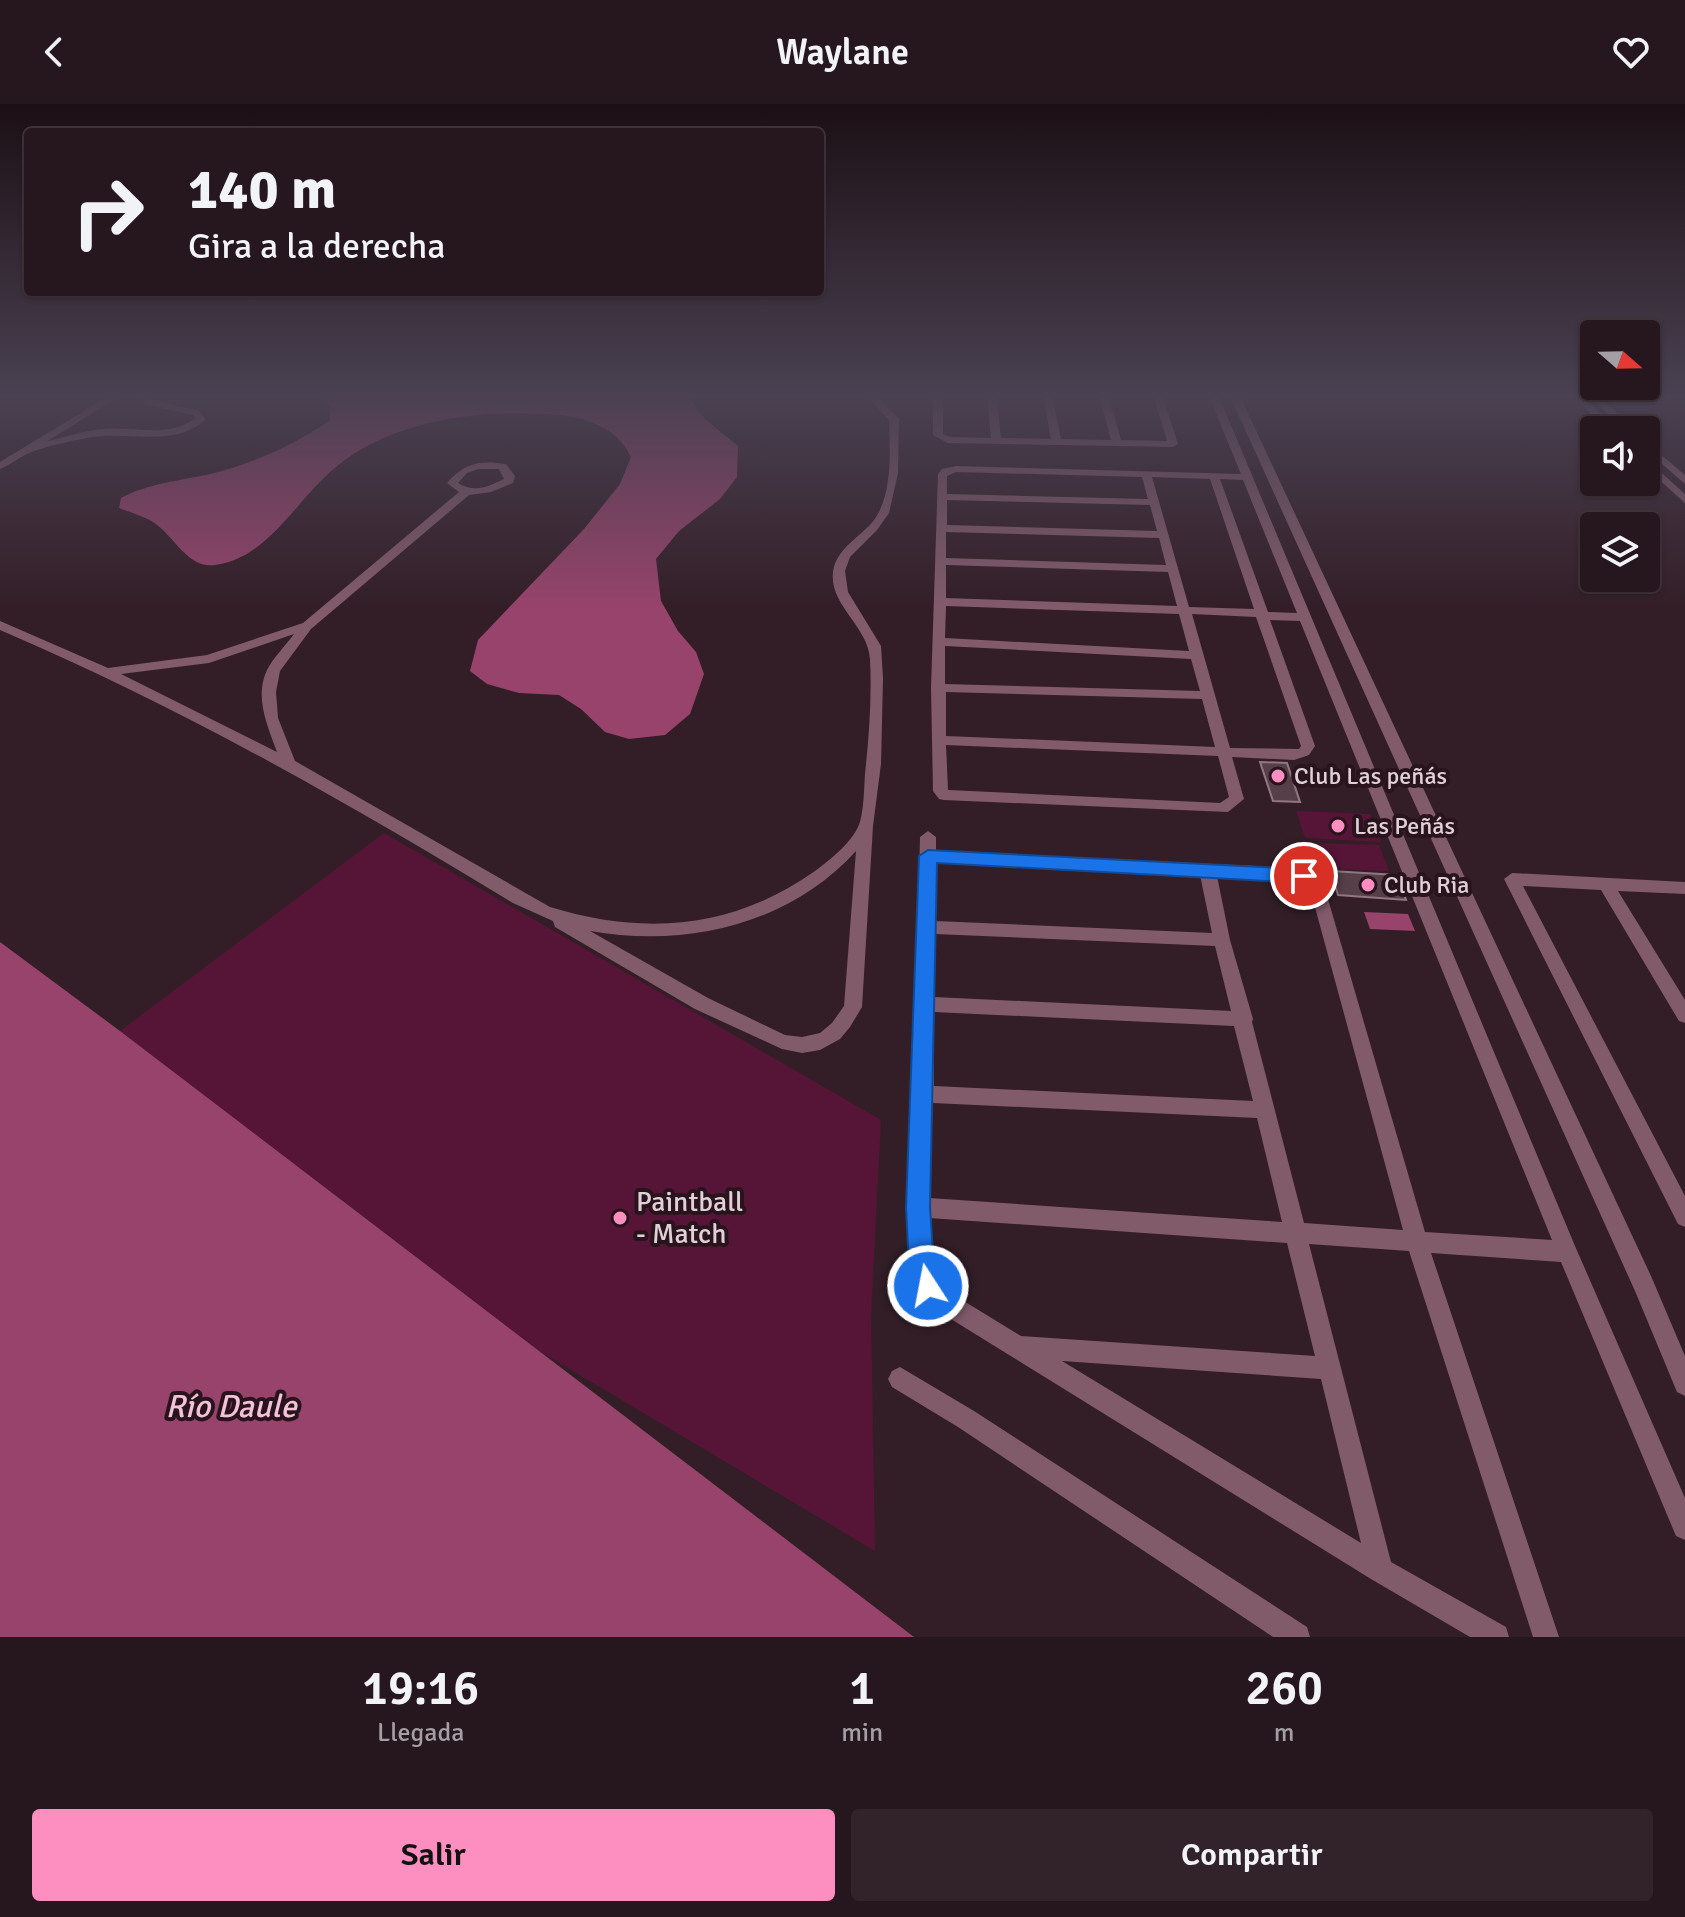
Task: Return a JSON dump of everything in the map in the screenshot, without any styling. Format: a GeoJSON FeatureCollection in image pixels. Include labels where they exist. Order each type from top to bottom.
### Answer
{"type":"FeatureCollection","features":[{"type":"Feature","properties":{"kind":"street"},"geometry":{"type":"LineString","coordinates":[[289,764],[271,718],[269,692],[273,671],[307,626],[466,492],[491,491],[509,481],[510,476],[502,466],[477,466],[463,471],[452,483],[466,492]]}},
{"type":"Feature","properties":{"kind":"street"},"geometry":{"type":"LineString","coordinates":[[0,625],[108,671],[289,764],[715,1012],[782,1042],[802,1045],[826,1040],[841,1030],[853,1007],[876,706],[875,646],[848,605],[838,575],[843,559],[880,520],[888,502],[892,466]]}},
{"type":"Feature","properties":{"kind":"street"},"geometry":{"type":"LineString","coordinates":[[1243,466],[1567,1252],[1685,1527]]}},
{"type":"Feature","properties":{"kind":"street"},"geometry":{"type":"LineString","coordinates":[[1269,466],[1677,1345],[1685,1384]]}},
{"type":"Feature","properties":{"kind":"street"},"geometry":{"type":"LineString","coordinates":[[1668,466],[1685,481]]}},
{"type":"Feature","properties":{"kind":"street"},"geometry":{"type":"LineString","coordinates":[[1146,473],[1237,799],[1223,808],[944,795],[940,791],[938,688],[942,602],[941,497],[942,476],[946,471],[956,469],[1146,473],[1214,476],[1271,470]]}},
{"type":"Feature","properties":{"kind":"street"},"geometry":{"type":"LineString","coordinates":[[939,740],[1294,755],[1304,752],[1308,746],[1214,476]]}},
{"type":"Feature","properties":{"kind":"street"},"geometry":{"type":"LineString","coordinates":[[1660,476],[1685,500]]}},
{"type":"Feature","properties":{"kind":"street"},"geometry":{"type":"LineString","coordinates":[[941,497],[1155,502]]}},
{"type":"Feature","properties":{"kind":"street"},"geometry":{"type":"LineString","coordinates":[[941,528],[1164,535]]}},
{"type":"Feature","properties":{"kind":"street"},"geometry":{"type":"LineString","coordinates":[[940,561],[1174,569]]}},
{"type":"Feature","properties":{"kind":"street"},"geometry":{"type":"LineString","coordinates":[[942,602],[1304,613]]}},
{"type":"Feature","properties":{"kind":"street"},"geometry":{"type":"LineString","coordinates":[[108,671],[142,670],[209,659],[307,626]]}},
{"type":"Feature","properties":{"kind":"street"},"geometry":{"type":"LineString","coordinates":[[940,642],[1198,655]]}},
{"type":"Feature","properties":{"kind":"street"},"geometry":{"type":"LineString","coordinates":[[938,688],[1210,695]]}},
{"type":"Feature","properties":{"kind":"street"},"geometry":{"type":"LineString","coordinates":[[543,911],[602,927],[660,931],[727,922],[776,904],[813,882],[844,856],[867,823]]}},
{"type":"Feature","properties":{"kind":"street"},"geometry":{"type":"LineString","coordinates":[[1394,827],[1434,827]]}},
{"type":"Feature","properties":{"kind":"street"},"geometry":{"type":"LineString","coordinates":[[1496,1637],[1380,1570],[946,1303],[928,1286],[922,1267],[918,1207],[924,1094],[928,847],[1297,874],[1317,886],[1417,1242],[1546,1637]]}},
{"type":"Feature","properties":{"kind":"street"},"geometry":{"type":"LineString","coordinates":[[1207,869],[1327,1368],[1380,1570]]}},
{"type":"Feature","properties":{"kind":"street"},"geometry":{"type":"LineString","coordinates":[[1685,888],[1512,879],[1685,1217]]}},
{"type":"Feature","properties":{"kind":"street"},"geometry":{"type":"LineString","coordinates":[[1606,884],[1685,1016]]}},
{"type":"Feature","properties":{"kind":"street"},"geometry":{"type":"LineString","coordinates":[[927,927],[1222,940]]}},
{"type":"Feature","properties":{"kind":"street"},"geometry":{"type":"LineString","coordinates":[[926,1004],[1244,1019]]}},
{"type":"Feature","properties":{"kind":"street"},"geometry":{"type":"LineString","coordinates":[[924,1094],[1266,1110]]}},
{"type":"Feature","properties":{"kind":"street"},"geometry":{"type":"LineString","coordinates":[[918,1207],[1567,1252]]}},
{"type":"Feature","properties":{"kind":"street"},"geometry":{"type":"LineString","coordinates":[[1019,1347],[1327,1368]]}},
{"type":"Feature","properties":{"kind":"street"},"geometry":{"type":"LineString","coordinates":[[900,1379],[979,1427],[1297,1637]]}},
{"type":"Feature","properties":{"kind":"shaded area","name":"Las Peñás"},"geometry":{"type":"Polygon","coordinates":[[[1296,811],[1370,814],[1381,842],[1305,838],[1296,811]]]}},
{"type":"Feature","properties":{"kind":"shaded area","name":"Paintball - Match"},"geometry":{"type":"Polygon","coordinates":[[[384,833],[881,1120],[871,1316],[875,1551],[541,1352],[120,1031],[384,833]]]}},
{"type":"Feature","properties":{"kind":"shaded area"},"geometry":{"type":"Polygon","coordinates":[[[1309,843],[1379,845],[1389,871],[1317,868],[1309,843]]]}},
{"type":"Feature","properties":{"kind":"water"},"geometry":{"type":"Polygon","coordinates":[[[239,466],[338,466],[267,539],[234,560],[215,565],[196,562],[153,522],[119,508],[121,498],[132,493],[239,466]]]}},
{"type":"Feature","properties":{"kind":"water"},"geometry":{"type":"Polygon","coordinates":[[[628,466],[737,466],[737,477],[720,499],[679,531],[656,559],[661,601],[678,631],[696,652],[704,674],[690,714],[665,735],[629,739],[605,732],[581,709],[559,695],[519,693],[487,684],[470,671],[478,640],[584,529],[620,484],[628,466]]]}},
{"type":"Feature","properties":{"kind":"water"},"geometry":{"type":"Polygon","coordinates":[[[1364,912],[1408,914],[1415,931],[1370,929],[1364,912]]]}},
{"type":"Feature","properties":{"kind":"water","name":"Río Daule"},"geometry":{"type":"Polygon","coordinates":[[[0,942],[120,1031],[914,1637],[0,1637],[0,942]]]}},
{"type":"Feature","properties":{"kind":"building","name":"Club Las peñás"},"geometry":{"type":"Polygon","coordinates":[[[1260,762],[1287,763],[1300,802],[1273,801],[1260,762]]]}},
{"type":"Feature","properties":{"kind":"building","name":"Club Ria"},"geometry":{"type":"Polygon","coordinates":[[[1331,871],[1397,875],[1406,900],[1338,895],[1331,871]]]}},
{"type":"Feature","properties":{"kind":"place","name":"Club Las peñás"},"geometry":{"type":"Point","coordinates":[1278,776]}},
{"type":"Feature","properties":{"kind":"place","name":"Las Peñás"},"geometry":{"type":"Point","coordinates":[1338,826]}},
{"type":"Feature","properties":{"kind":"place","name":"Club Ria"},"geometry":{"type":"Point","coordinates":[1368,885]}},
{"type":"Feature","properties":{"kind":"place","name":"Paintball - Match"},"geometry":{"type":"Point","coordinates":[620,1218]}},
{"type":"Feature","properties":{"kind":"route"},"geometry":{"type":"LineString","coordinates":[[928,1286],[922,1267],[918,1207],[924,1094],[928,856],[1237,870],[1304,876]]}}]}
